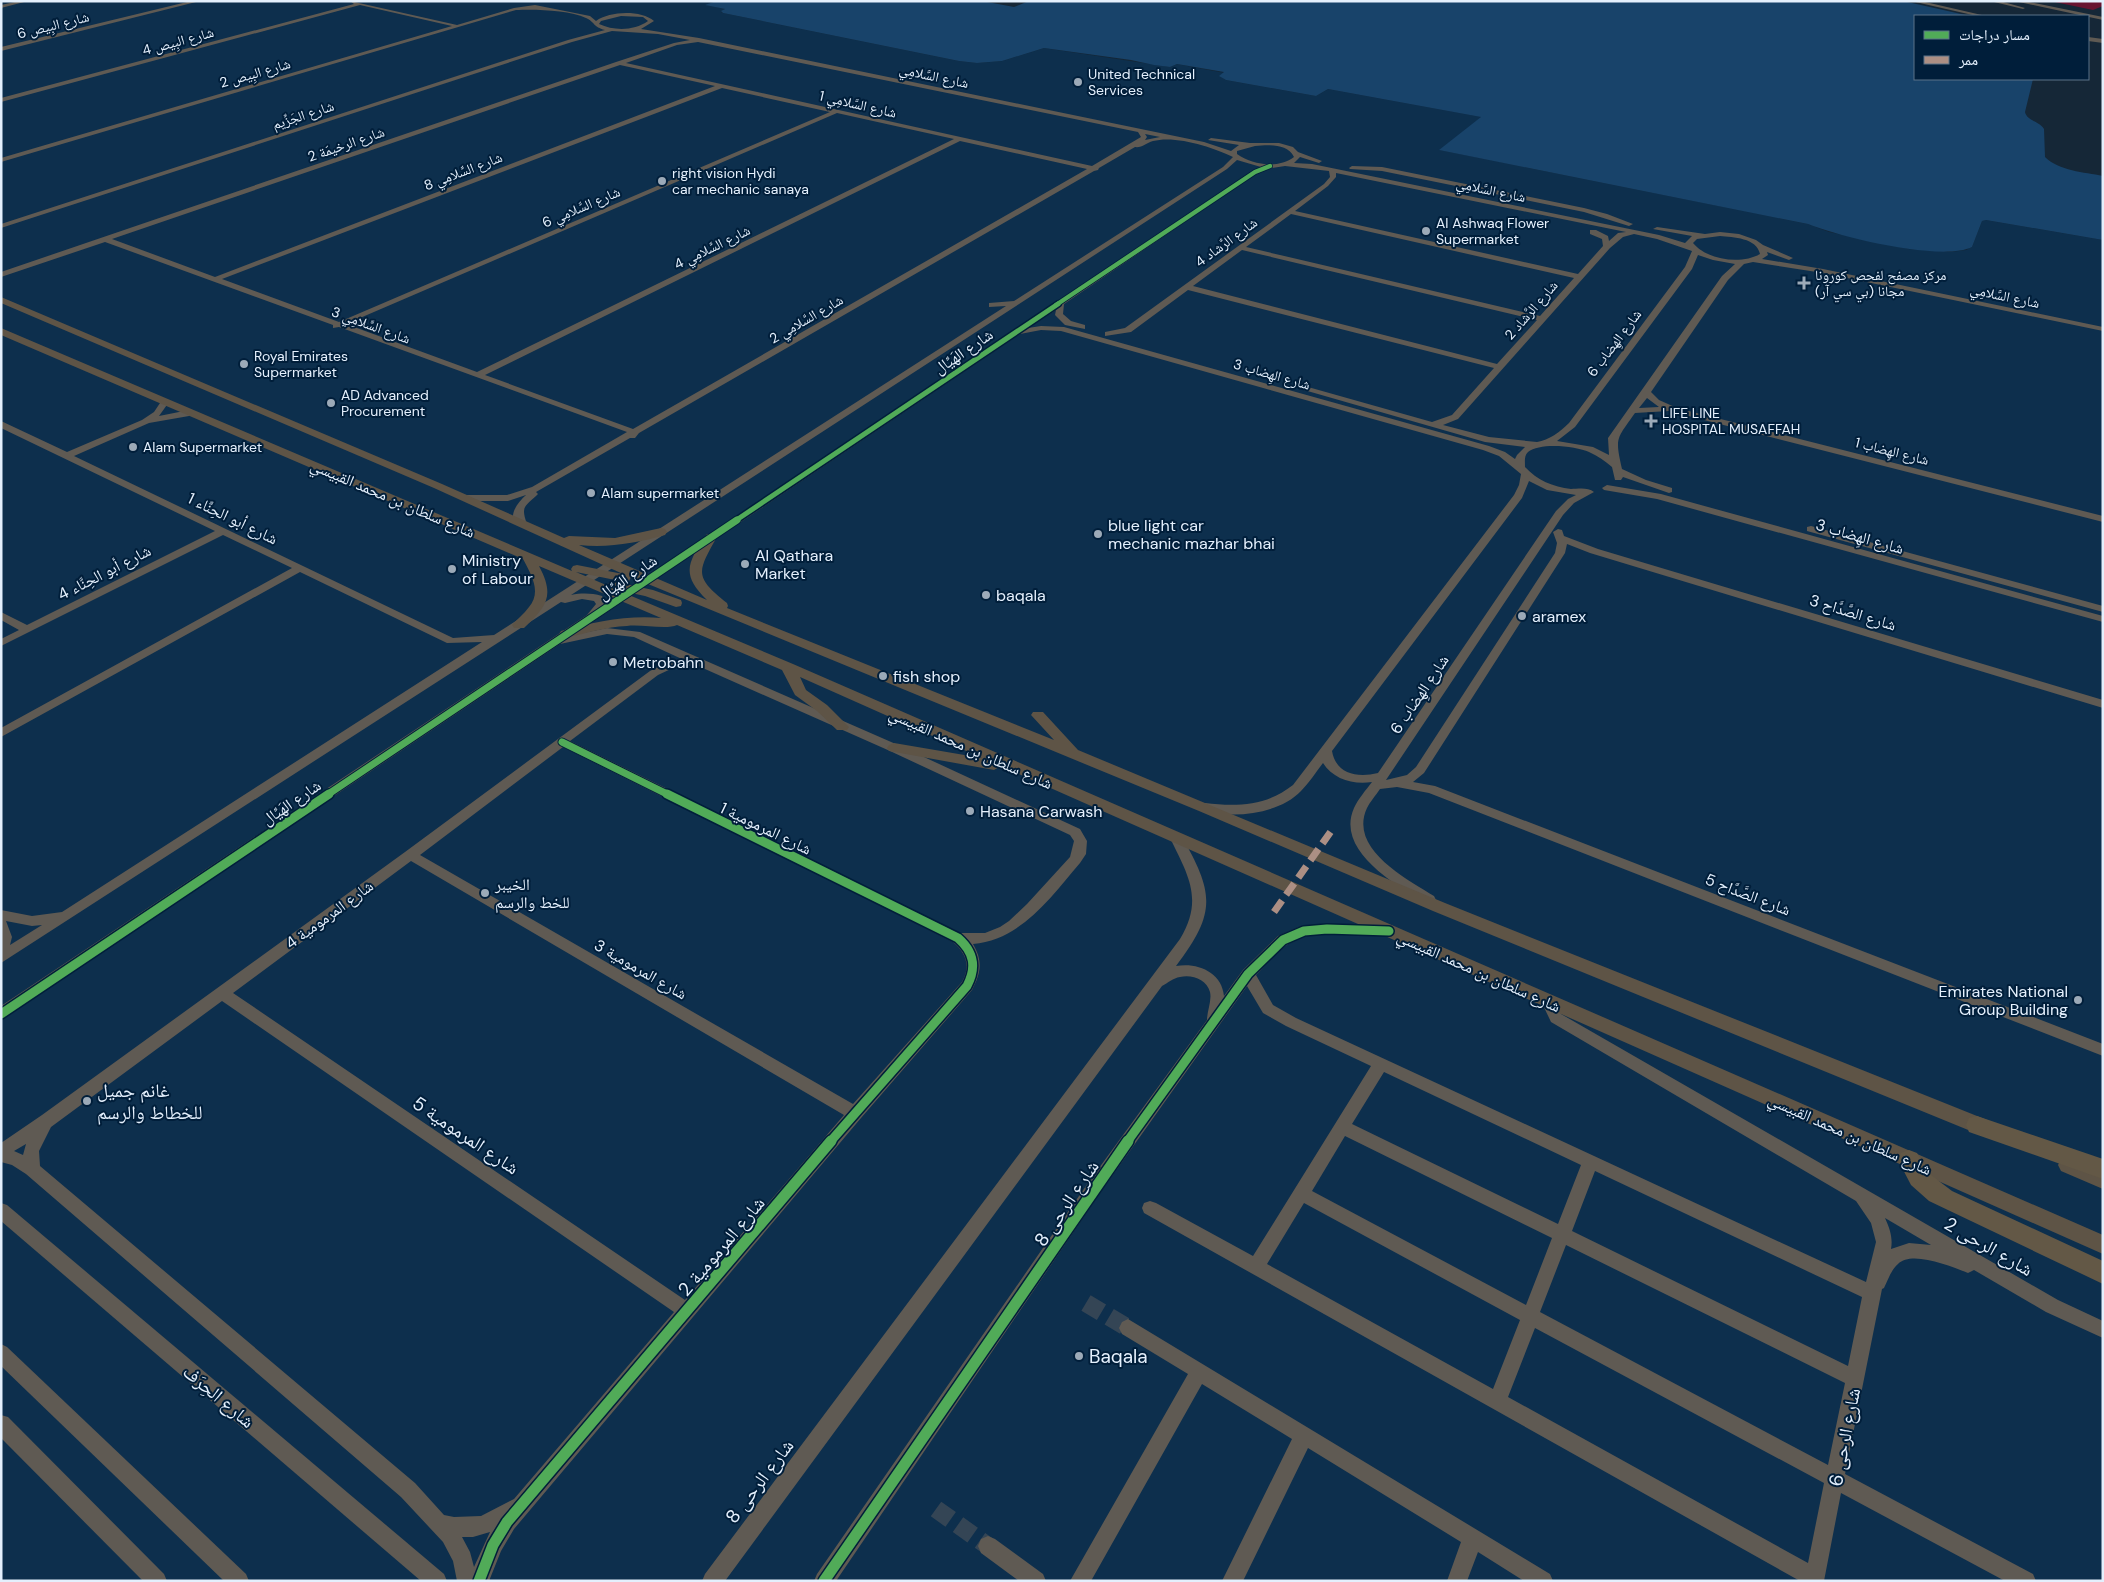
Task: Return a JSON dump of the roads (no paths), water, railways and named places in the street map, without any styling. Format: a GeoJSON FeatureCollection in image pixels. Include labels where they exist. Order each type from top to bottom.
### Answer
{"type":"FeatureCollection","features":[{"type":"Feature","properties":{"kind":"highway"},"geometry":{"type":"LineString","coordinates":[[1977,1125],[2103,1169]]}},
{"type":"Feature","properties":{"kind":"highway"},"geometry":{"type":"LineString","coordinates":[[1909,1160],[1916,1176],[1926,1187],[1944,1198],[2103,1273]]}},
{"type":"Feature","properties":{"kind":"main road","name":"شارع سلطان بن محمد القبيسي"},"geometry":{"type":"LineString","coordinates":[[1,300],[466,498],[647,580],[1204,807],[1439,907],[1977,1125],[2103,1180]]}},
{"type":"Feature","properties":{"kind":"main road"},"geometry":{"type":"LineString","coordinates":[[1,309],[40,324],[61,325]]}},
{"type":"Feature","properties":{"kind":"main road","name":"شارع سلطان بن محمد القبيسي"},"geometry":{"type":"LineString","coordinates":[[1,330],[189,413],[527,555],[593,577],[628,592],[688,624],[2103,1245]]}},
{"type":"Feature","properties":{"kind":"main road"},"geometry":{"type":"LineString","coordinates":[[420,510],[435,509],[562,564],[586,572],[593,577],[647,580]]}},
{"type":"Feature","properties":{"kind":"main road"},"geometry":{"type":"LineString","coordinates":[[550,537],[609,544],[625,543],[661,532]]}},
{"type":"Feature","properties":{"kind":"main road"},"geometry":{"type":"LineString","coordinates":[[711,537],[694,571],[696,582],[732,615]]}},
{"type":"Feature","properties":{"kind":"main road"},"geometry":{"type":"LineString","coordinates":[[519,625],[533,613],[542,596],[543,585],[527,555]]}},
{"type":"Feature","properties":{"kind":"main road"},"geometry":{"type":"LineString","coordinates":[[628,592],[662,597],[914,699],[941,701]]}},
{"type":"Feature","properties":{"kind":"main road"},"geometry":{"type":"LineString","coordinates":[[566,634],[626,620],[688,624]]}},
{"type":"Feature","properties":{"kind":"main road"},"geometry":{"type":"LineString","coordinates":[[788,667],[800,692],[833,716],[842,727]]}},
{"type":"Feature","properties":{"kind":"main road"},"geometry":{"type":"LineString","coordinates":[[1038,715],[1076,755]]}},
{"type":"Feature","properties":{"kind":"main road"},"geometry":{"type":"LineString","coordinates":[[894,748],[1016,768]]}},
{"type":"Feature","properties":{"kind":"street"},"geometry":{"type":"LineString","coordinates":[[1,7],[26,1]]}},
{"type":"Feature","properties":{"kind":"street","name":"شارع البِيص 6"},"geometry":{"type":"LineString","coordinates":[[1,49],[198,1]]}},
{"type":"Feature","properties":{"kind":"street"},"geometry":{"type":"LineString","coordinates":[[347,1],[459,26]]}},
{"type":"Feature","properties":{"kind":"street"},"geometry":{"type":"LineString","coordinates":[[494,1],[513,1],[588,17],[596,24],[614,30],[644,26],[651,21]]}},
{"type":"Feature","properties":{"kind":"street"},"geometry":{"type":"LineString","coordinates":[[536,1],[598,13],[621,15]]}},
{"type":"Feature","properties":{"kind":"street"},"geometry":{"type":"LineString","coordinates":[[1913,1],[1978,15]]}},
{"type":"Feature","properties":{"kind":"street"},"geometry":{"type":"LineString","coordinates":[[1992,1],[2059,15]]}},
{"type":"Feature","properties":{"kind":"street"},"geometry":{"type":"LineString","coordinates":[[2016,1],[2084,15]]}},
{"type":"Feature","properties":{"kind":"street","name":"شارع البِيص 2"},"geometry":{"type":"LineString","coordinates":[[516,9],[523,3]]}},
{"type":"Feature","properties":{"kind":"street","name":"شارع البِيص 4"},"geometry":{"type":"LineString","coordinates":[[1,100],[360,4]]}},
{"type":"Feature","properties":{"kind":"street","name":"شارع البِيص 2"},"geometry":{"type":"LineString","coordinates":[[1,160],[516,9],[542,7]]}},
{"type":"Feature","properties":{"kind":"street","name":"شارع الجَزِّيم"},"geometry":{"type":"LineString","coordinates":[[1,218],[587,32],[604,18],[621,15]]}},
{"type":"Feature","properties":{"kind":"street","name":"شارع السَّلامِي"},"geometry":{"type":"LineString","coordinates":[[621,15],[641,15],[650,18],[658,26],[682,32],[1196,137],[1248,144],[1277,145],[1290,148],[1297,154],[1352,168],[1629,224],[1665,231],[1731,235],[1749,240],[1775,254],[1792,259],[2103,323]]}},
{"type":"Feature","properties":{"kind":"street"},"geometry":{"type":"LineString","coordinates":[[2089,16],[2103,19]]}},
{"type":"Feature","properties":{"kind":"street"},"geometry":{"type":"LineString","coordinates":[[2089,21],[2103,24]]}},
{"type":"Feature","properties":{"kind":"street","name":"شارع السَّلامِي"},"geometry":{"type":"LineString","coordinates":[[628,29],[680,36],[1216,147],[1253,164],[1312,166],[1333,173],[1636,232],[1669,240],[1716,259],[1754,260],[1823,271],[2103,329]]}},
{"type":"Feature","properties":{"kind":"street","name":"شارع الجَزِّيم"},"geometry":{"type":"LineString","coordinates":[[1,226],[578,39],[614,30]]}},
{"type":"Feature","properties":{"kind":"street","name":"شارع الرخيمَة 2"},"geometry":{"type":"LineString","coordinates":[[619,63],[677,42],[680,36]]}},
{"type":"Feature","properties":{"kind":"street"},"geometry":{"type":"LineString","coordinates":[[2089,39],[2103,41]]}},
{"type":"Feature","properties":{"kind":"street","name":"شارع الرخيمَة 2"},"geometry":{"type":"LineString","coordinates":[[1,274],[619,63],[679,43],[699,40]]}},
{"type":"Feature","properties":{"kind":"street","name":"شارع السَّلامِي 1"},"geometry":{"type":"LineString","coordinates":[[619,63],[1095,169]]}},
{"type":"Feature","properties":{"kind":"street","name":"شارع السَّلامِي 8"},"geometry":{"type":"LineString","coordinates":[[213,280],[722,86]]}},
{"type":"Feature","properties":{"kind":"street"},"geometry":{"type":"LineString","coordinates":[[376,104],[396,104]]}},
{"type":"Feature","properties":{"kind":"street","name":"شارع السَّلامِي 6"},"geometry":{"type":"LineString","coordinates":[[338,325],[835,111]]}},
{"type":"Feature","properties":{"kind":"street","name":"شارع الرخيمَة 2"},"geometry":{"type":"LineString","coordinates":[[103,240],[450,121]]}},
{"type":"Feature","properties":{"kind":"street","name":"شارع السَّلامِي 2"},"geometry":{"type":"LineString","coordinates":[[634,434],[1095,169],[1141,141],[1144,137],[1141,132]]}},
{"type":"Feature","properties":{"kind":"street","name":"شارع السَّلامِي 2"},"geometry":{"type":"LineString","coordinates":[[466,498],[500,498],[529,492],[1071,185],[1095,169],[1147,141],[1171,138]]}},
{"type":"Feature","properties":{"kind":"street","name":"شارع السَّلامِي 4"},"geometry":{"type":"LineString","coordinates":[[476,376],[960,139]]}},
{"type":"Feature","properties":{"kind":"street","name":"شارع الهَيَّال"},"geometry":{"type":"LineString","coordinates":[[1,957],[551,605],[1225,168],[1235,156],[1234,150],[1248,144]]}},
{"type":"Feature","properties":{"kind":"street"},"geometry":{"type":"LineString","coordinates":[[1284,164],[1295,160],[1297,154]]}},
{"type":"Feature","properties":{"kind":"street","name":"شارع الهَيَّال"},"geometry":{"type":"LineString","coordinates":[[1,1014],[1254,172],[1270,166]]}},
{"type":"Feature","properties":{"kind":"street"},"geometry":{"type":"LineString","coordinates":[[1333,173],[1352,182],[1549,223]]}},
{"type":"Feature","properties":{"kind":"street","name":"شارع الرَّشاد 4"},"geometry":{"type":"LineString","coordinates":[[1108,334],[1128,330],[1326,185],[1333,173]]}},
{"type":"Feature","properties":{"kind":"street"},"geometry":{"type":"LineString","coordinates":[[1326,185],[1338,182]]}},
{"type":"Feature","properties":{"kind":"street"},"geometry":{"type":"LineString","coordinates":[[1290,212],[1579,277]]}},
{"type":"Feature","properties":{"kind":"street"},"geometry":{"type":"LineString","coordinates":[[1607,246],[1605,238],[1589,231],[1621,235]]}},
{"type":"Feature","properties":{"kind":"street","name":"شارع الرَّشاد 2"},"geometry":{"type":"LineString","coordinates":[[1455,417],[1607,246],[1621,235],[1636,232]]}},
{"type":"Feature","properties":{"kind":"street","name":"شارع الهِضاب 6"},"geometry":{"type":"LineString","coordinates":[[1522,470],[1520,456],[1523,452],[1565,432],[1572,424],[1689,267],[1694,249],[1689,243],[1702,234]]}},
{"type":"Feature","properties":{"kind":"street","name":"شارع السَّلامِي 3"},"geometry":{"type":"LineString","coordinates":[[103,240],[634,434]]}},
{"type":"Feature","properties":{"kind":"street"},"geometry":{"type":"LineString","coordinates":[[1754,260],[1764,255],[1762,247]]}},
{"type":"Feature","properties":{"kind":"street"},"geometry":{"type":"LineString","coordinates":[[1241,248],[1542,319]]}},
{"type":"Feature","properties":{"kind":"street"},"geometry":{"type":"LineString","coordinates":[[1067,257],[1072,267]]}},
{"type":"Feature","properties":{"kind":"street"},"geometry":{"type":"LineString","coordinates":[[1589,492],[1607,488],[1617,481],[1617,468],[1611,445],[1613,438],[1725,278],[1742,261]]}},
{"type":"Feature","properties":{"kind":"street"},"geometry":{"type":"LineString","coordinates":[[1188,287],[1499,367]]}},
{"type":"Feature","properties":{"kind":"street"},"geometry":{"type":"LineString","coordinates":[[992,305],[1015,303]]}},
{"type":"Feature","properties":{"kind":"street","name":"شارع الهِضاب 3"},"geometry":{"type":"LineString","coordinates":[[1060,303],[1059,315],[1063,320],[1088,329],[1495,441],[1540,445],[1568,444],[1591,450],[1610,460],[1617,468],[1662,488],[2103,609]]}},
{"type":"Feature","properties":{"kind":"street","name":"شارع الهِضاب 3"},"geometry":{"type":"LineString","coordinates":[[1012,335],[1030,329],[1048,328],[1080,335],[1486,448],[1502,454],[1542,484],[1553,488],[1589,492]]}},
{"type":"Feature","properties":{"kind":"street"},"geometry":{"type":"LineString","coordinates":[[1080,335],[1076,331],[1088,329]]}},
{"type":"Feature","properties":{"kind":"street"},"geometry":{"type":"LineString","coordinates":[[1128,330],[1129,340]]}},
{"type":"Feature","properties":{"kind":"street","name":"شارع الهِضاب 1"},"geometry":{"type":"LineString","coordinates":[[1646,392],[1656,402],[1674,410]]}},
{"type":"Feature","properties":{"kind":"street"},"geometry":{"type":"LineString","coordinates":[[66,456],[145,422],[157,414],[165,402]]}},
{"type":"Feature","properties":{"kind":"street","name":"شارع الهِضاب 1"},"geometry":{"type":"LineString","coordinates":[[1631,411],[1651,408],[1674,410],[2103,519]]}},
{"type":"Feature","properties":{"kind":"street"},"geometry":{"type":"LineString","coordinates":[[145,422],[189,413]]}},
{"type":"Feature","properties":{"kind":"street"},"geometry":{"type":"LineString","coordinates":[[1431,424],[1443,423],[1455,417],[1456,423],[1463,432]]}},
{"type":"Feature","properties":{"kind":"street","name":"شارع أبو الحِنَّاء 1"},"geometry":{"type":"LineString","coordinates":[[1,424],[451,641],[498,638]]}},
{"type":"Feature","properties":{"kind":"street"},"geometry":{"type":"LineString","coordinates":[[522,524],[518,510],[523,501],[634,434]]}},
{"type":"Feature","properties":{"kind":"street"},"geometry":{"type":"LineString","coordinates":[[1204,807],[1227,810],[1260,807],[1279,800],[1294,790],[1326,752],[1519,496],[1524,485],[1522,470]]}},
{"type":"Feature","properties":{"kind":"street","name":"شارع الهِضاب 3"},"geometry":{"type":"LineString","coordinates":[[1607,488],[1658,496],[2103,619]]}},
{"type":"Feature","properties":{"kind":"street","name":"شارع الهِضاب 6"},"geometry":{"type":"LineString","coordinates":[[1439,907],[1381,867],[1363,846],[1357,831],[1358,816],[1380,780],[1552,524],[1567,505],[1589,492]]}},
{"type":"Feature","properties":{"kind":"street"},"geometry":{"type":"LineString","coordinates":[[1397,783],[1411,778],[1422,766],[1560,553],[1561,538],[1552,524]]}},
{"type":"Feature","properties":{"kind":"street","name":"شارع أبو الحِنَّاء 4"},"geometry":{"type":"LineString","coordinates":[[1,642],[222,531]]}},
{"type":"Feature","properties":{"kind":"street","name":"شارع الصَّدَّاح 3"},"geometry":{"type":"LineString","coordinates":[[1561,538],[1594,551],[2103,704]]}},
{"type":"Feature","properties":{"kind":"street","name":"شارع الصَّدَّاح 3"},"geometry":{"type":"LineString","coordinates":[[1560,553],[1575,550],[1594,551]]}},
{"type":"Feature","properties":{"kind":"street"},"geometry":{"type":"LineString","coordinates":[[1,733],[300,568]]}},
{"type":"Feature","properties":{"kind":"street"},"geometry":{"type":"LineString","coordinates":[[551,605],[582,596],[598,598],[601,604],[599,608],[587,620]]}},
{"type":"Feature","properties":{"kind":"street"},"geometry":{"type":"LineString","coordinates":[[1,615],[26,630]]}},
{"type":"Feature","properties":{"kind":"street"},"geometry":{"type":"LineString","coordinates":[[553,643],[597,632],[618,631],[636,634],[1070,828],[1079,836],[1081,841],[1079,854],[1075,860],[1018,923],[1003,932],[986,938],[958,938]]}},
{"type":"Feature","properties":{"kind":"street"},"geometry":{"type":"LineString","coordinates":[[451,641],[454,657],[451,668]]}},
{"type":"Feature","properties":{"kind":"street","name":"شارع المرمومية 4"},"geometry":{"type":"LineString","coordinates":[[654,673],[664,658],[665,653],[661,644]]}},
{"type":"Feature","properties":{"kind":"street","name":"شارع المرمومية 4"},"geometry":{"type":"LineString","coordinates":[[1,1150],[23,1138],[222,993],[654,673],[679,663],[698,661]]}},
{"type":"Feature","properties":{"kind":"street","name":"شارع المرمومية 1"},"geometry":{"type":"LineString","coordinates":[[562,742],[958,938]]}},
{"type":"Feature","properties":{"kind":"street","name":"شارع الصَّدَّاح 5"},"geometry":{"type":"LineString","coordinates":[[1326,752],[1329,764],[1343,775],[1364,780],[1380,780],[1431,789],[2103,1050]]}},
{"type":"Feature","properties":{"kind":"street"},"geometry":{"type":"LineString","coordinates":[[1422,766],[1424,777],[1431,789]]}},
{"type":"Feature","properties":{"kind":"street","name":"شارع الرحى 8"},"geometry":{"type":"LineString","coordinates":[[712,1581],[1155,984],[1194,927],[1199,914],[1201,897],[1196,880],[1176,838]]}},
{"type":"Feature","properties":{"kind":"street","name":"شارع المرمومية 3"},"geometry":{"type":"LineString","coordinates":[[410,855],[855,1113]]}},
{"type":"Feature","properties":{"kind":"street"},"geometry":{"type":"LineString","coordinates":[[1,915],[32,921],[66,916]]}},
{"type":"Feature","properties":{"kind":"street"},"geometry":{"type":"LineString","coordinates":[[1,924],[5,937],[1,957]]}},
{"type":"Feature","properties":{"kind":"street","name":"شارع الرحى 8"},"geometry":{"type":"LineString","coordinates":[[824,1581],[1094,1188],[1248,974],[1283,940],[1304,931],[1327,929],[1389,931]]}},
{"type":"Feature","properties":{"kind":"street","name":"شارع المرمومية 2"},"geometry":{"type":"LineString","coordinates":[[479,1581],[493,1545],[507,1522],[855,1113],[970,981],[974,969],[973,957],[968,946],[958,938]]}},
{"type":"Feature","properties":{"kind":"street"},"geometry":{"type":"LineString","coordinates":[[1155,984],[1177,972],[1187,970],[1204,975],[1215,987],[1217,994],[1213,1022]]}},
{"type":"Feature","properties":{"kind":"street"},"geometry":{"type":"LineString","coordinates":[[1248,974],[1268,1009],[1291,1022],[1872,1293]]}},
{"type":"Feature","properties":{"kind":"street","name":"شارع المرمومية 5"},"geometry":{"type":"LineString","coordinates":[[222,993],[687,1311]]}},
{"type":"Feature","properties":{"kind":"street","name":"شارع الرحى 2"},"geometry":{"type":"LineString","coordinates":[[1548,1001],[1556,1018],[2052,1306],[2103,1330]]}},
{"type":"Feature","properties":{"kind":"street"},"geometry":{"type":"LineString","coordinates":[[1256,1267],[1381,1063]]}},
{"type":"Feature","properties":{"kind":"street"},"geometry":{"type":"LineString","coordinates":[[32,1169],[31,1151],[37,1135],[48,1120]]}},
{"type":"Feature","properties":{"kind":"street"},"geometry":{"type":"LineString","coordinates":[[1341,1126],[1855,1379]]}},
{"type":"Feature","properties":{"kind":"street"},"geometry":{"type":"LineString","coordinates":[[1,1155],[16,1159],[32,1169],[391,1473],[442,1524],[458,1546],[467,1581]]}},
{"type":"Feature","properties":{"kind":"street"},"geometry":{"type":"LineString","coordinates":[[1497,1401],[1591,1161]]}},
{"type":"Feature","properties":{"kind":"street"},"geometry":{"type":"LineString","coordinates":[[1300,1193],[2026,1581]]}},
{"type":"Feature","properties":{"kind":"street","name":"شارع الرحى 6"},"geometry":{"type":"LineString","coordinates":[[1815,1580],[1872,1293],[1884,1242],[1877,1218],[1857,1194]]}},
{"type":"Feature","properties":{"kind":"street"},"geometry":{"type":"LineString","coordinates":[[1150,1208],[1815,1580]]}},
{"type":"Feature","properties":{"kind":"street","name":"شارع الحِرَف"},"geometry":{"type":"LineString","coordinates":[[1,1210],[437,1581]]}},
{"type":"Feature","properties":{"kind":"street","name":"شارع الرحى 6"},"geometry":{"type":"LineString","coordinates":[[1872,1293],[1893,1258],[1907,1252],[1930,1252],[1942,1255],[2000,1276]]}},
{"type":"Feature","properties":{"kind":"street"},"geometry":{"type":"LineString","coordinates":[[1128,1328],[1544,1581]]}},
{"type":"Feature","properties":{"kind":"street"},"geometry":{"type":"LineString","coordinates":[[1,1353],[239,1581]]}},
{"type":"Feature","properties":{"kind":"street"},"geometry":{"type":"LineString","coordinates":[[1080,1581],[1199,1372]]}},
{"type":"Feature","properties":{"kind":"street"},"geometry":{"type":"LineString","coordinates":[[1,1424],[157,1581]]}},
{"type":"Feature","properties":{"kind":"street"},"geometry":{"type":"LineString","coordinates":[[1232,1581],[1304,1435]]}},
{"type":"Feature","properties":{"kind":"street"},"geometry":{"type":"LineString","coordinates":[[442,1524],[466,1529],[481,1526],[524,1503]]}},
{"type":"Feature","properties":{"kind":"street"},"geometry":{"type":"LineString","coordinates":[[1457,1581],[1473,1538]]}},
{"type":"Feature","properties":{"kind":"street"},"geometry":{"type":"LineString","coordinates":[[988,1546],[1036,1581]]}},
{"type":"Feature","properties":{"kind":"tunnel"},"geometry":{"type":"LineString","coordinates":[[1086,1303],[1128,1328]]}},
{"type":"Feature","properties":{"kind":"tunnel"},"geometry":{"type":"LineString","coordinates":[[936,1509],[988,1546]]}},
{"type":"Feature","properties":{"kind":"place","name":"United Technical Services"},"geometry":{"type":"Point","coordinates":[1078,82]}},
{"type":"Feature","properties":{"kind":"place","name":"right vision Hydi car mechanic sanaya"},"geometry":{"type":"Point","coordinates":[662,181]}},
{"type":"Feature","properties":{"kind":"place","name":"Al Ashwaq Flower Supermarket"},"geometry":{"type":"Point","coordinates":[1426,231]}},
{"type":"Feature","properties":{"kind":"place","name":"مركز مصفح لفحص كورونا (بي سي آر) مجانا"},"geometry":{"type":"Point","coordinates":[1804,283]}},
{"type":"Feature","properties":{"kind":"place","name":"Royal Emirates Supermarket"},"geometry":{"type":"Point","coordinates":[244,364]}},
{"type":"Feature","properties":{"kind":"place","name":"AD Advanced Procurement"},"geometry":{"type":"Point","coordinates":[331,403]}},
{"type":"Feature","properties":{"kind":"place","name":"LIFE LINE HOSPITAL MUSAFFAH"},"geometry":{"type":"Point","coordinates":[1651,421]}},
{"type":"Feature","properties":{"kind":"place","name":"Alam Supermarket"},"geometry":{"type":"Point","coordinates":[133,447]}},
{"type":"Feature","properties":{"kind":"place","name":"Alam supermarket"},"geometry":{"type":"Point","coordinates":[591,493]}},
{"type":"Feature","properties":{"kind":"place","name":"blue light car mechanic mazhar bhai"},"geometry":{"type":"Point","coordinates":[1098,534]}},
{"type":"Feature","properties":{"kind":"place","name":"Al Qathara Market"},"geometry":{"type":"Point","coordinates":[745,564]}},
{"type":"Feature","properties":{"kind":"place","name":"Ministry of Labour"},"geometry":{"type":"Point","coordinates":[452,569]}},
{"type":"Feature","properties":{"kind":"place","name":"baqala"},"geometry":{"type":"Point","coordinates":[986,595]}},
{"type":"Feature","properties":{"kind":"place","name":"aramex"},"geometry":{"type":"Point","coordinates":[1522,616]}},
{"type":"Feature","properties":{"kind":"place","name":"Metrobahn"},"geometry":{"type":"Point","coordinates":[613,662]}},
{"type":"Feature","properties":{"kind":"place","name":"fish shop"},"geometry":{"type":"Point","coordinates":[883,676]}},
{"type":"Feature","properties":{"kind":"place","name":"Hasana Carwash"},"geometry":{"type":"Point","coordinates":[970,811]}},
{"type":"Feature","properties":{"kind":"place","name":"الخیبر للخط والرسم"},"geometry":{"type":"Point","coordinates":[485,893]}},
{"type":"Feature","properties":{"kind":"place","name":"Emirates National Group Building"},"geometry":{"type":"Point","coordinates":[2078,1000]}},
{"type":"Feature","properties":{"kind":"place","name":"غانم جمیل للخطاط والرسم"},"geometry":{"type":"Point","coordinates":[87,1101]}},
{"type":"Feature","properties":{"kind":"place","name":"Baqala"},"geometry":{"type":"Point","coordinates":[1079,1356]}}]}
